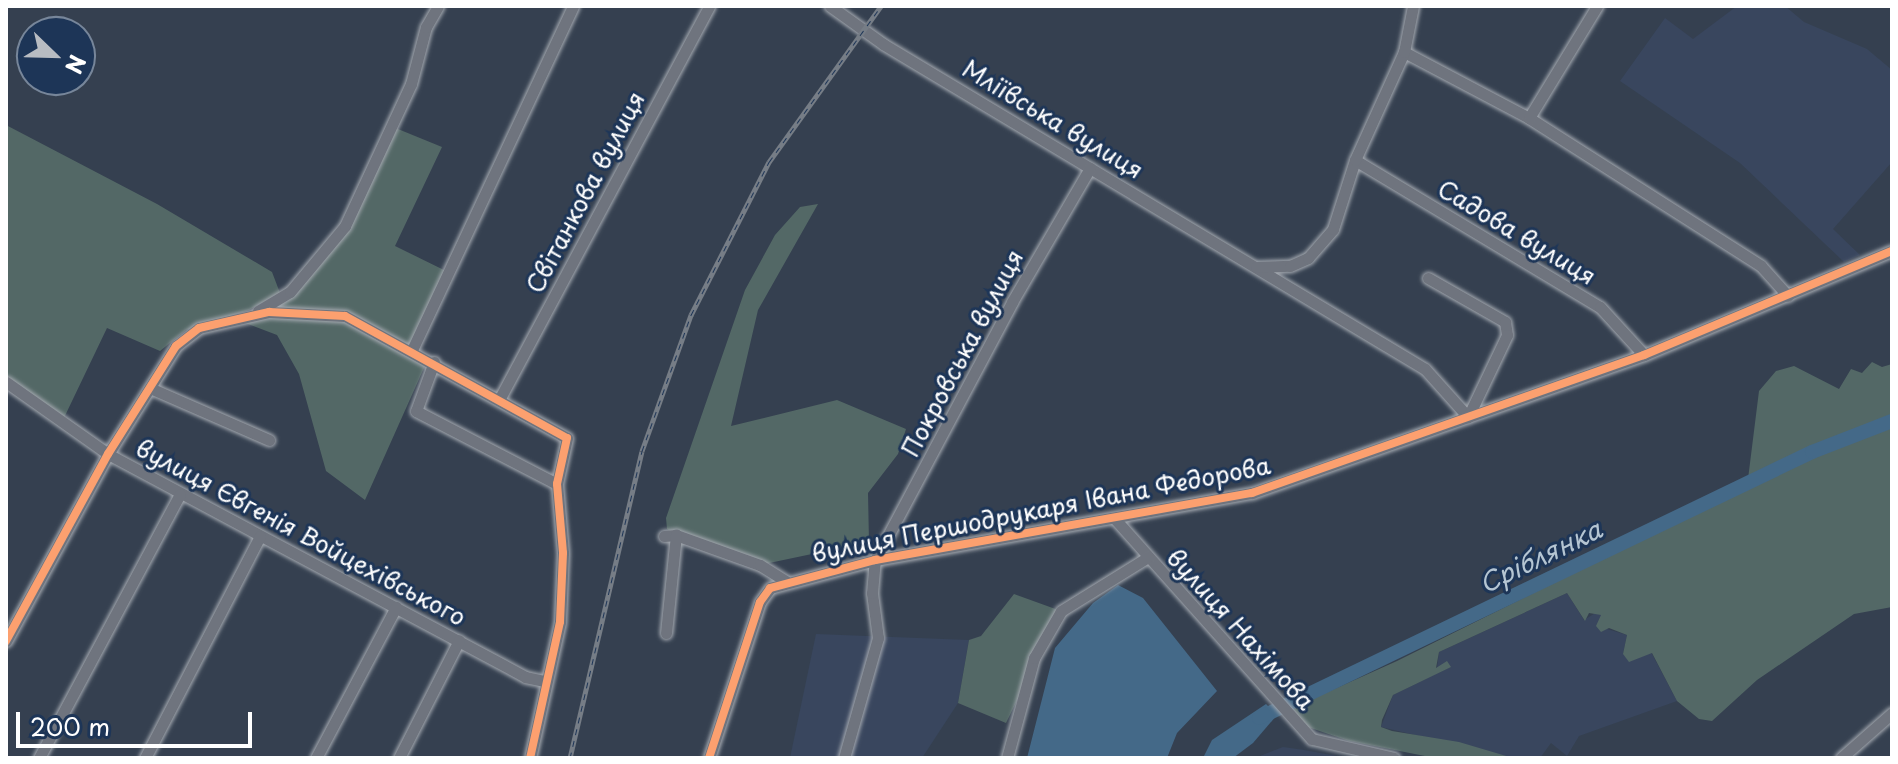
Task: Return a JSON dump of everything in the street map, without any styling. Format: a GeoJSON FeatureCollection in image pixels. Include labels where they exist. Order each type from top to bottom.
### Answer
{"type":"FeatureCollection","features":[{"type":"Feature","properties":{"kind":"street"},"geometry":{"type":"LineString","coordinates":[[240,321],[290,292],[345,226],[411,84],[426,27],[438,6]]}},
{"type":"Feature","properties":{"kind":"street"},"geometry":{"type":"LineString","coordinates":[[412,350],[573,6]]}},
{"type":"Feature","properties":{"kind":"street","name":"Світанкова вулиця"},"geometry":{"type":"LineString","coordinates":[[500,398],[709,6]]}},
{"type":"Feature","properties":{"kind":"street","name":"Мліївська вулиця"},"geometry":{"type":"LineString","coordinates":[[830,6],[883,44],[1256,267]]}},
{"type":"Feature","properties":{"kind":"street"},"geometry":{"type":"LineString","coordinates":[[1256,267],[1290,266],[1322,248],[1333,229],[1355,160],[1404,52],[1413,6]]}},
{"type":"Feature","properties":{"kind":"street"},"geometry":{"type":"LineString","coordinates":[[1529,118],[1597,6]]}},
{"type":"Feature","properties":{"kind":"street"},"geometry":{"type":"LineString","coordinates":[[1404,52],[1529,118],[1761,266],[1788,296]]}},
{"type":"Feature","properties":{"kind":"street","name":"Садова вулиця"},"geometry":{"type":"LineString","coordinates":[[1355,160],[1600,307],[1644,355]]}},
{"type":"Feature","properties":{"kind":"street","name":"Покровська вулиця"},"geometry":{"type":"LineString","coordinates":[[875,560],[1012,302],[1090,168]]}},
{"type":"Feature","properties":{"kind":"street","name":"вулиця Першодрукаря Івана Федорова"},"geometry":{"type":"LineString","coordinates":[[709,758],[760,602],[770,588],[786,581],[875,560],[1252,493],[1644,355],[1892,251]]}},
{"type":"Feature","properties":{"kind":"street"},"geometry":{"type":"LineString","coordinates":[[1256,267],[1425,369],[1468,417],[1507,335],[1505,322],[1428,278]]}},
{"type":"Feature","properties":{"kind":"street"},"geometry":{"type":"LineString","coordinates":[[6,641],[108,454],[176,346],[199,328],[269,312],[345,316],[500,398],[567,438],[557,484],[563,553],[560,622],[544,681],[530,758]]}},
{"type":"Feature","properties":{"kind":"street"},"geometry":{"type":"LineString","coordinates":[[434,362],[416,411],[557,484]]}},
{"type":"Feature","properties":{"kind":"street","name":"вулиця Євгенія Войцехівського"},"geometry":{"type":"LineString","coordinates":[[6,382],[108,454],[525,677],[544,681]]}},
{"type":"Feature","properties":{"kind":"street"},"geometry":{"type":"LineString","coordinates":[[150,388],[269,440]]}},
{"type":"Feature","properties":{"kind":"street"},"geometry":{"type":"LineString","coordinates":[[39,758],[180,494]]}},
{"type":"Feature","properties":{"kind":"street","name":"вулиця Нахімова"},"geometry":{"type":"LineString","coordinates":[[1115,519],[1287,715],[1312,739],[1394,758]]}},
{"type":"Feature","properties":{"kind":"street"},"geometry":{"type":"LineString","coordinates":[[145,758],[260,536]]}},
{"type":"Feature","properties":{"kind":"street"},"geometry":{"type":"LineString","coordinates":[[666,633],[670,536],[760,565],[786,581]]}},
{"type":"Feature","properties":{"kind":"street"},"geometry":{"type":"LineString","coordinates":[[1007,758],[1034,658],[1061,611],[1148,557]]}},
{"type":"Feature","properties":{"kind":"street"},"geometry":{"type":"LineString","coordinates":[[844,758],[878,638],[872,593],[875,560]]}},
{"type":"Feature","properties":{"kind":"street"},"geometry":{"type":"LineString","coordinates":[[316,758],[396,607]]}},
{"type":"Feature","properties":{"kind":"street"},"geometry":{"type":"LineString","coordinates":[[399,758],[459,640]]}},
{"type":"Feature","properties":{"kind":"street"},"geometry":{"type":"LineString","coordinates":[[1841,758],[1892,713]]}},
{"type":"Feature","properties":{"kind":"shaded area"},"geometry":{"type":"Polygon","coordinates":[[[1737,6],[1785,6],[1804,22],[1867,49],[1892,70],[1892,162],[1833,229],[1860,255],[1844,262],[1740,163],[1620,81],[1665,18],[1693,39],[1737,6]]]}},
{"type":"Feature","properties":{"kind":"shaded area"},"geometry":{"type":"Polygon","coordinates":[[[1118,585],[1143,598],[1217,691],[1177,733],[1167,758],[1027,758],[1055,648],[1093,603],[1118,585]]]}},
{"type":"Feature","properties":{"kind":"shaded area"},"geometry":{"type":"Polygon","coordinates":[[[1567,593],[1584,620],[1597,612],[1602,615],[1597,626],[1627,635],[1623,654],[1651,652],[1677,701],[1579,736],[1567,756],[1551,743],[1540,758],[1513,758],[1381,727],[1393,695],[1450,667],[1437,668],[1439,652],[1567,593]]]}},
{"type":"Feature","properties":{"kind":"shaded area"},"geometry":{"type":"Polygon","coordinates":[[[816,634],[969,640],[958,703],[922,758],[790,758],[816,634]]]}},
{"type":"Feature","properties":{"kind":"shaded area"},"geometry":{"type":"Polygon","coordinates":[[[1266,704],[1277,715],[1253,743],[1233,758],[1203,758],[1212,740],[1266,704]]]}},
{"type":"Feature","properties":{"kind":"shaded area"},"geometry":{"type":"Polygon","coordinates":[[[1283,747],[1304,750],[1347,758],[1255,758],[1283,747]]]}},
{"type":"Feature","properties":{"kind":"green space"},"geometry":{"type":"Polygon","coordinates":[[[6,125],[157,204],[272,272],[280,293],[249,310],[186,330],[160,351],[107,328],[62,422],[6,382],[6,125]]]}},
{"type":"Feature","properties":{"kind":"green space"},"geometry":{"type":"Polygon","coordinates":[[[393,127],[442,147],[395,246],[448,272],[412,349],[428,359],[365,500],[326,471],[299,374],[277,335],[240,321],[290,292],[345,226],[393,127]]]}},
{"type":"Feature","properties":{"kind":"green space"},"geometry":{"type":"Polygon","coordinates":[[[818,204],[758,310],[731,426],[837,400],[906,429],[898,454],[868,493],[869,542],[760,565],[676,535],[667,529],[666,518],[745,290],[775,235],[800,207],[818,204]]]}},
{"type":"Feature","properties":{"kind":"green space"},"geometry":{"type":"Polygon","coordinates":[[[1872,362],[1882,367],[1892,364],[1892,607],[1854,614],[1757,680],[1712,721],[1699,719],[1677,701],[1652,653],[1629,662],[1623,654],[1627,635],[1609,628],[1601,632],[1596,626],[1601,615],[1589,613],[1585,621],[1567,593],[1439,652],[1436,668],[1447,661],[1451,667],[1393,695],[1382,720],[1381,727],[1392,731],[1459,742],[1513,758],[1435,758],[1349,741],[1305,726],[1292,708],[1397,661],[1747,487],[1759,391],[1776,371],[1794,366],[1839,389],[1851,369],[1862,373],[1872,362]]]}},
{"type":"Feature","properties":{"kind":"green space"},"geometry":{"type":"Polygon","coordinates":[[[1014,594],[1061,611],[1006,723],[958,703],[969,640],[981,636],[1014,594]]]}},
{"type":"Feature","properties":{"kind":"waterway","name":"Сріблянка"},"geometry":{"type":"LineString","coordinates":[[1259,718],[1812,452],[1892,421]]}},
{"type":"Feature","properties":{"kind":"railway"},"geometry":{"type":"LineString","coordinates":[[570,758],[642,451],[691,315],[769,162],[881,6]]}},
{"type":"Feature","properties":{"kind":"cycle path"},"geometry":{"type":"LineString","coordinates":[[709,758],[760,602],[770,588],[875,560],[1252,493],[1644,355],[1892,251]]}},
{"type":"Feature","properties":{"kind":"cycle path"},"geometry":{"type":"LineString","coordinates":[[6,641],[108,454],[176,346],[199,328],[269,312],[345,316],[567,438],[557,484],[563,553],[560,622],[530,758]]}}]}
